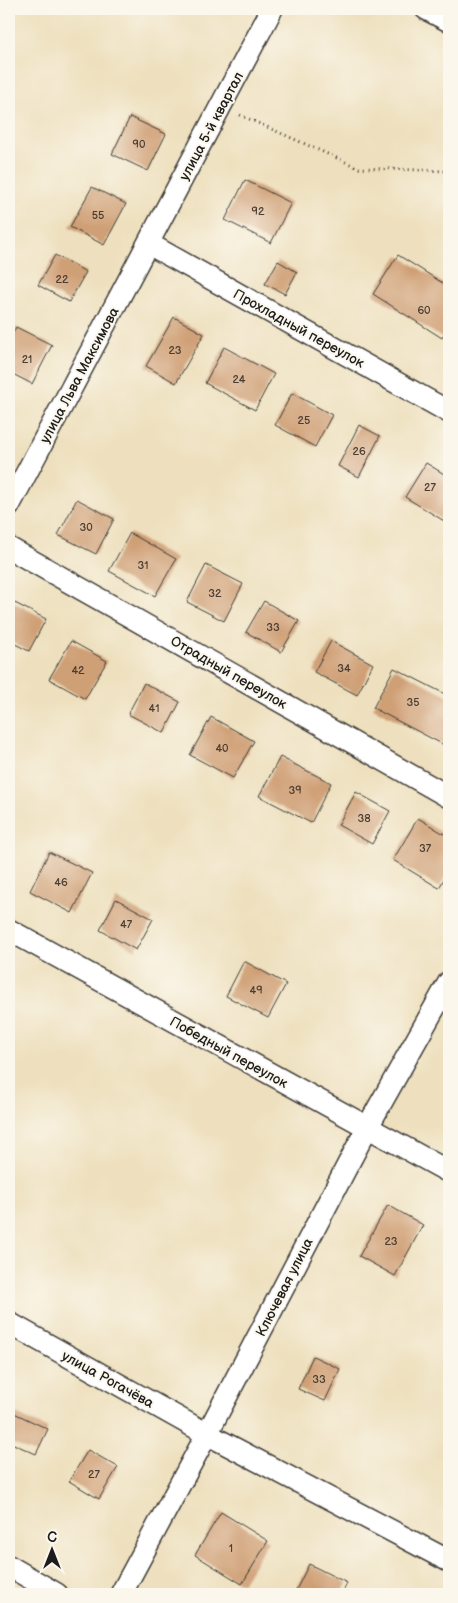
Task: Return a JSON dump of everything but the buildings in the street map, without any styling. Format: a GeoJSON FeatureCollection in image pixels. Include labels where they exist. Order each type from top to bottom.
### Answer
{"type":"FeatureCollection","features":[{"type":"Feature","properties":{"kind":"street","name":"улица 5-й квартал"},"geometry":{"type":"LineString","coordinates":[[149,244],[272,9]]}},
{"type":"Feature","properties":{"kind":"street"},"geometry":{"type":"LineString","coordinates":[[426,9],[449,21]]}},
{"type":"Feature","properties":{"kind":"street","name":"Прохладный переулок"},"geometry":{"type":"LineString","coordinates":[[149,244],[449,412]]}},
{"type":"Feature","properties":{"kind":"street","name":"улица Льва Максимова"},"geometry":{"type":"LineString","coordinates":[[9,506],[149,244]]}},
{"type":"Feature","properties":{"kind":"street","name":"Отрадный переулок"},"geometry":{"type":"LineString","coordinates":[[9,548],[449,797]]}},
{"type":"Feature","properties":{"kind":"street","name":"Победный переулок"},"geometry":{"type":"LineString","coordinates":[[9,930],[449,1172]]}},
{"type":"Feature","properties":{"kind":"street","name":"Ключевая улица"},"geometry":{"type":"LineString","coordinates":[[120,1594],[207,1434],[367,1128],[449,982]]}},
{"type":"Feature","properties":{"kind":"street","name":"улица Рогачёва"},"geometry":{"type":"LineString","coordinates":[[9,1323],[207,1434],[449,1561]]}},
{"type":"Feature","properties":{"kind":"street"},"geometry":{"type":"LineString","coordinates":[[9,1566],[57,1594]]}},
{"type":"Feature","properties":{"kind":"path"},"geometry":{"type":"LineString","coordinates":[[221,106],[359,168],[449,171]]}}]}
